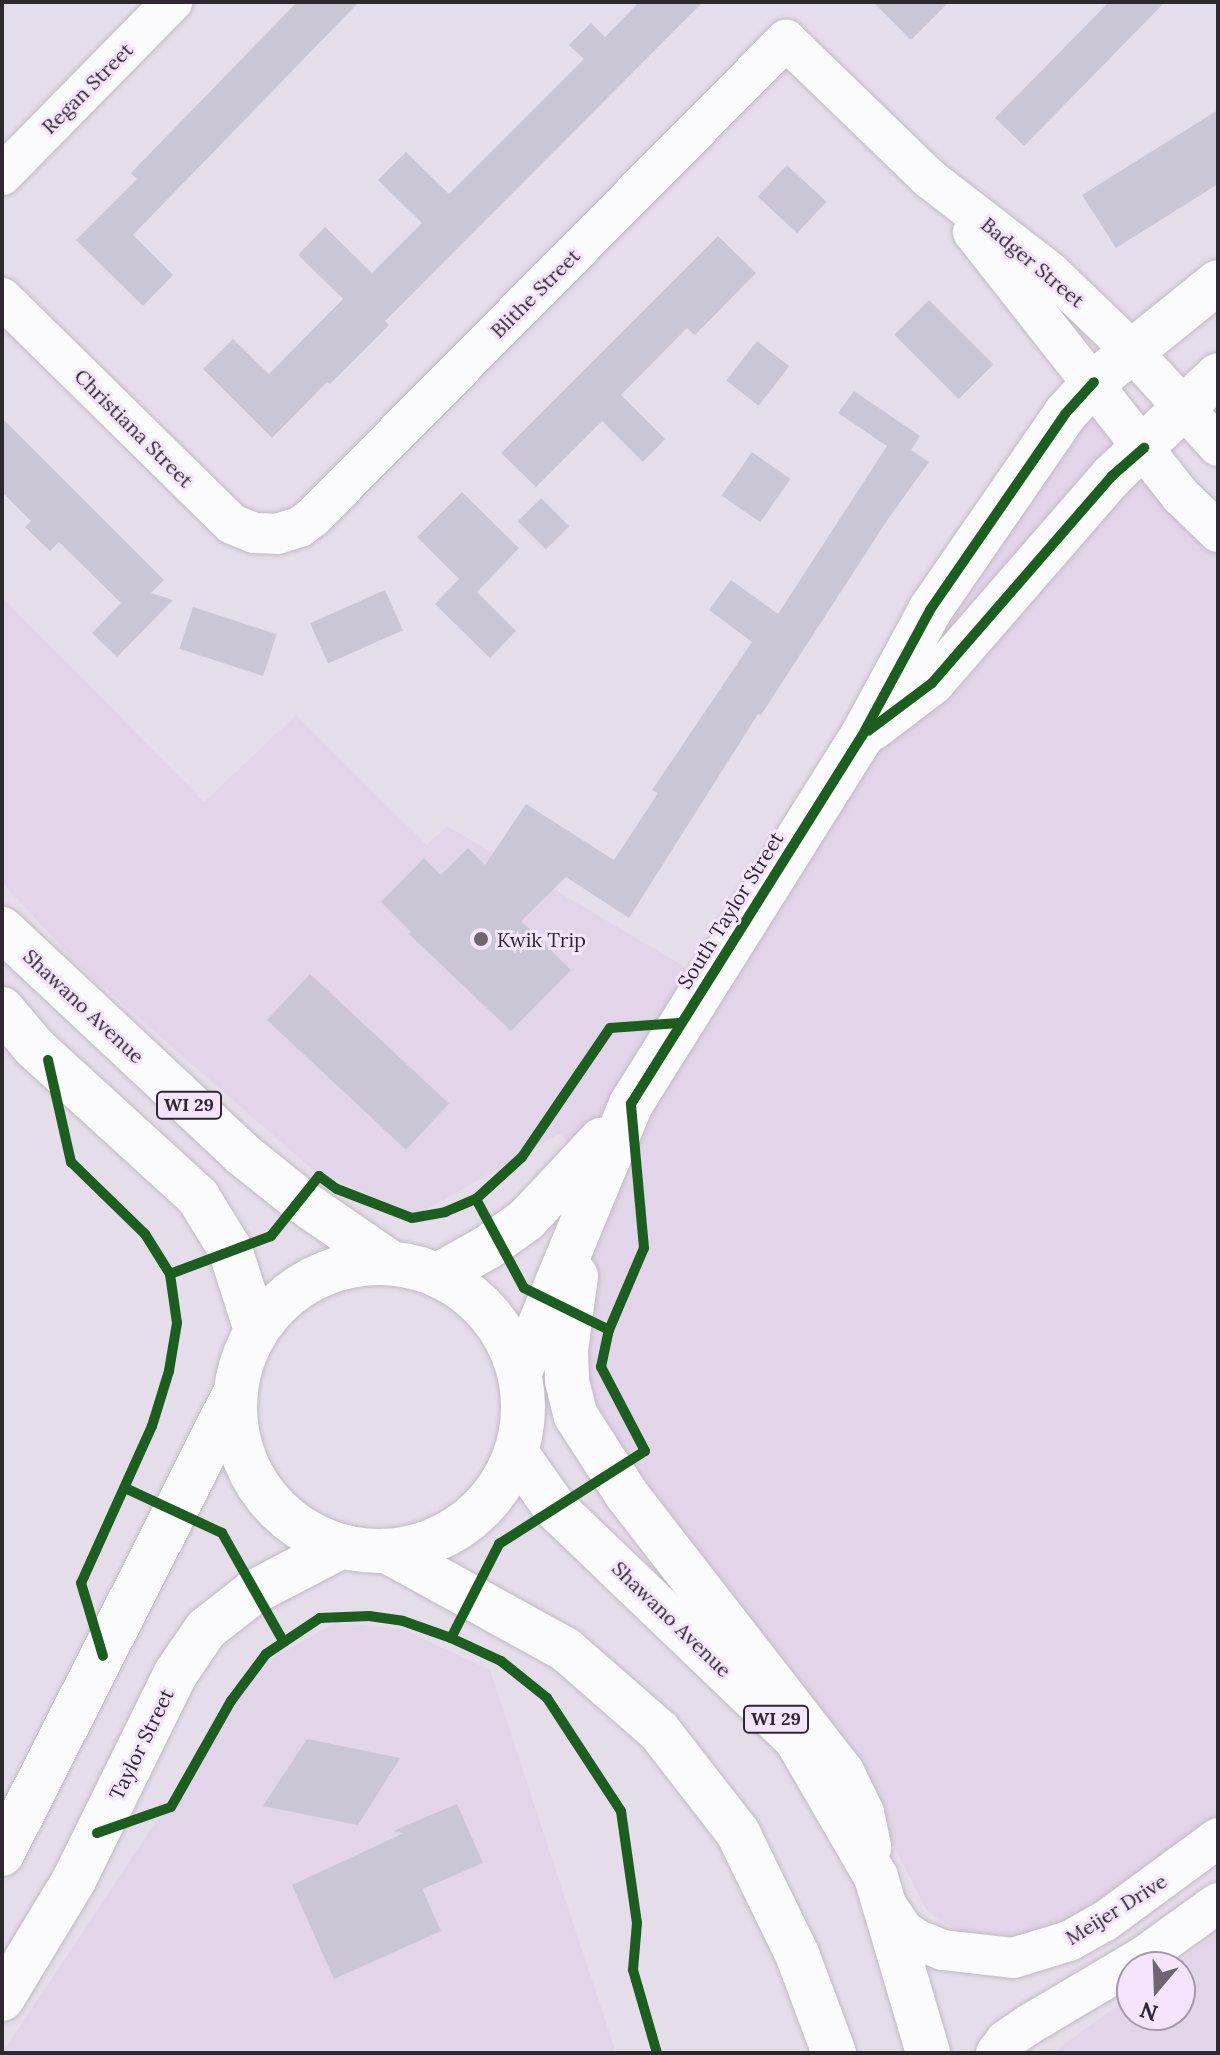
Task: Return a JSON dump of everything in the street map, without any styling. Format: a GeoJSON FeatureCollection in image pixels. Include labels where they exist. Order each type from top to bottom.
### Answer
{"type":"FeatureCollection","features":[{"type":"Feature","properties":{"kind":"street","name":"Regan Street"},"geometry":{"type":"LineString","coordinates":[[2,175],[172,2]]}},
{"type":"Feature","properties":{"kind":"street","name":"Badger Street"},"geometry":{"type":"LineString","coordinates":[[786,40],[930,179],[1050,272],[1132,351],[1218,446]]}},
{"type":"Feature","properties":{"kind":"street","name":"Blithe Street"},"geometry":{"type":"LineString","coordinates":[[277,534],[300,527],[313,517],[786,40]]}},
{"type":"Feature","properties":{"kind":"street","name":"Badger Street"},"geometry":{"type":"LineString","coordinates":[[930,179],[1094,382],[1180,495],[1218,532]]}},
{"type":"Feature","properties":{"kind":"street","name":"South Taylor Street"},"geometry":{"type":"LineString","coordinates":[[438,1275],[488,1247],[526,1220],[584,1160],[631,1104],[862,736],[930,610],[1065,414],[1094,382],[1218,282]]}},
{"type":"Feature","properties":{"kind":"street","name":"Christiana Street"},"geometry":{"type":"LineString","coordinates":[[2,298],[232,524],[254,533],[277,534]]}},
{"type":"Feature","properties":{"kind":"street","name":"South Taylor Street"},"geometry":{"type":"LineString","coordinates":[[862,736],[932,683],[1112,476],[1218,375]]}},
{"type":"Feature","properties":{"kind":"street","name":"Shawano Avenue"},"geometry":{"type":"LineString","coordinates":[[2,929],[241,1153],[301,1201],[391,1263]]}},
{"type":"Feature","properties":{"kind":"street","name":"WI 29"},"geometry":{"type":"LineString","coordinates":[[2,1009],[35,1048],[198,1197],[230,1249],[256,1330]]}},
{"type":"Feature","properties":{"kind":"street","name":"South Taylor Street"},"geometry":{"type":"LineString","coordinates":[[520,1372],[631,1104]]}},
{"type":"Feature","properties":{"kind":"street"},"geometry":{"type":"LineString","coordinates":[[591,1195],[566,1350],[567,1381],[576,1416],[627,1495],[842,1772],[862,1813],[879,1888]]}},
{"type":"Feature","properties":{"kind":"street","name":"WI 29"},"geometry":{"type":"LineString","coordinates":[[391,1263],[438,1275],[475,1298],[503,1332],[520,1372],[525,1413],[517,1454],[498,1492],[468,1523],[431,1543],[389,1552],[340,1547],[294,1525],[260,1489],[238,1444],[235,1393],[242,1360],[256,1330],[282,1300],[314,1277],[352,1265],[391,1263]]}},
{"type":"Feature","properties":{"kind":"street"},"geometry":{"type":"LineString","coordinates":[[2,1854],[235,1393]]}},
{"type":"Feature","properties":{"kind":"street","name":"Shawano Avenue"},"geometry":{"type":"LineString","coordinates":[[517,1454],[555,1508],[796,1739],[879,1888],[928,2053]]}},
{"type":"Feature","properties":{"kind":"street","name":"Taylor Street"},"geometry":{"type":"LineString","coordinates":[[2,1999],[74,1880],[176,1673],[206,1629],[252,1593],[340,1547]]}},
{"type":"Feature","properties":{"kind":"street","name":"WI 29"},"geometry":{"type":"LineString","coordinates":[[389,1552],[565,1649],[659,1731],[738,1833],[797,1954],[834,2053]]}},
{"type":"Feature","properties":{"kind":"street","name":"Meijer Drive"},"geometry":{"type":"LineString","coordinates":[[879,1888],[903,1930],[918,1940],[970,1955],[1013,1958],[1069,1941],[1105,1921],[1218,1838]]}},
{"type":"Feature","properties":{"kind":"street"},"geometry":{"type":"LineString","coordinates":[[996,2053],[1006,2040],[1028,2025],[1144,1956],[1218,1903]]}},
{"type":"Feature","properties":{"kind":"shaded area"},"geometry":{"type":"Polygon","coordinates":[[[1094,382],[1218,532],[1218,1829],[1186,1854],[1028,1942],[977,1943],[927,1911],[840,1739],[713,1577],[603,1420],[525,1413],[520,1372],[601,1169],[559,1134],[417,1215],[314,1171],[80,966],[2,883],[2,597],[204,802],[296,715],[427,845],[447,826],[707,980],[1094,382]]]}},
{"type":"Feature","properties":{"kind":"shaded area"},"geometry":{"type":"Polygon","coordinates":[[[335,1623],[402,1629],[490,1670],[616,2053],[2,2053],[260,1665],[335,1623]]]}},
{"type":"Feature","properties":{"kind":"shaded area"},"geometry":{"type":"Polygon","coordinates":[[[1218,1933],[1218,2053],[1052,2053],[1116,2007],[1116,2031],[1196,2031],[1196,1951],[1193,1951],[1218,1933]]]}},
{"type":"Feature","properties":{"kind":"building"},"geometry":{"type":"Polygon","coordinates":[[[297,2],[359,2],[133,235],[173,275],[143,306],[76,240],[137,179],[131,173],[297,2]]]}},
{"type":"Feature","properties":{"kind":"building"},"geometry":{"type":"Polygon","coordinates":[[[639,2],[703,2],[385,321],[389,325],[272,438],[203,369],[233,339],[269,374],[343,299],[298,255],[325,227],[372,273],[422,223],[378,180],[406,152],[449,194],[584,59],[569,45],[591,23],[605,37],[639,2]]]}},
{"type":"Feature","properties":{"kind":"building"},"geometry":{"type":"Polygon","coordinates":[[[873,2],[949,2],[911,40],[873,2]]]}},
{"type":"Feature","properties":{"kind":"building"},"geometry":{"type":"Polygon","coordinates":[[[1109,2],[1165,2],[1024,146],[995,118],[1109,2]]]}},
{"type":"Feature","properties":{"kind":"building"},"geometry":{"type":"Polygon","coordinates":[[[1218,110],[1218,184],[1116,248],[1082,195],[1218,110]]]}},
{"type":"Feature","properties":{"kind":"building"},"geometry":{"type":"Polygon","coordinates":[[[787,165],[826,202],[797,233],[758,196],[787,165]]]}},
{"type":"Feature","properties":{"kind":"building"},"geometry":{"type":"Polygon","coordinates":[[[718,236],[756,273],[695,335],[687,328],[621,395],[665,439],[643,462],[602,421],[536,487],[501,453],[718,236]]]}},
{"type":"Feature","properties":{"kind":"building"},"geometry":{"type":"Polygon","coordinates":[[[929,300],[993,364],[959,399],[894,335],[929,300]]]}},
{"type":"Feature","properties":{"kind":"building"},"geometry":{"type":"Polygon","coordinates":[[[757,341],[789,366],[759,406],[726,380],[757,341]]]}},
{"type":"Feature","properties":{"kind":"building"},"geometry":{"type":"Polygon","coordinates":[[[854,391],[920,436],[911,450],[929,462],[888,519],[761,715],[758,714],[629,918],[566,877],[521,921],[571,970],[511,1031],[409,934],[411,932],[381,902],[424,858],[441,875],[468,848],[485,865],[526,804],[614,860],[658,793],[652,790],[752,642],[709,610],[731,580],[778,614],[887,446],[838,413],[854,391]]]}},
{"type":"Feature","properties":{"kind":"building"},"geometry":{"type":"Polygon","coordinates":[[[2,418],[164,580],[151,593],[173,600],[117,657],[92,633],[121,603],[59,542],[50,551],[25,527],[31,521],[2,492],[2,418]]]}},
{"type":"Feature","properties":{"kind":"building"},"geometry":{"type":"Polygon","coordinates":[[[752,452],[791,479],[760,522],[722,495],[752,452]]]}},
{"type":"Feature","properties":{"kind":"building"},"geometry":{"type":"Polygon","coordinates":[[[462,492],[519,548],[477,592],[516,631],[490,658],[435,604],[459,579],[417,537],[462,492]]]}},
{"type":"Feature","properties":{"kind":"building"},"geometry":{"type":"Polygon","coordinates":[[[541,498],[569,526],[546,550],[518,521],[541,498]]]}},
{"type":"Feature","properties":{"kind":"building"},"geometry":{"type":"Polygon","coordinates":[[[385,590],[403,630],[328,664],[310,623],[385,590]]]}},
{"type":"Feature","properties":{"kind":"building"},"geometry":{"type":"Polygon","coordinates":[[[193,607],[277,634],[263,676],[179,649],[193,607]]]}},
{"type":"Feature","properties":{"kind":"building"},"geometry":{"type":"Polygon","coordinates":[[[310,974],[449,1104],[406,1150],[267,1020],[310,974]]]}},
{"type":"Feature","properties":{"kind":"building"},"geometry":{"type":"Polygon","coordinates":[[[307,1739],[400,1758],[358,1825],[263,1806],[307,1739]]]}},
{"type":"Feature","properties":{"kind":"building"},"geometry":{"type":"Polygon","coordinates":[[[457,1804],[483,1863],[422,1889],[441,1931],[334,1979],[292,1885],[404,1833],[393,1831],[457,1804]]]}},
{"type":"Feature","properties":{"kind":"cycle path"},"geometry":{"type":"LineString","coordinates":[[451,1638],[499,1544],[645,1451],[601,1367],[609,1330],[644,1248],[631,1104],[862,736],[930,610],[1065,414],[1094,382]]}},
{"type":"Feature","properties":{"kind":"cycle path"},"geometry":{"type":"LineString","coordinates":[[868,731],[932,683],[1112,476],[1144,448]]}},
{"type":"Feature","properties":{"kind":"cycle path"},"geometry":{"type":"LineString","coordinates":[[170,1274],[271,1236],[319,1176],[337,1189],[412,1218],[445,1212],[476,1199],[522,1157],[610,1028],[679,1023]]}},
{"type":"Feature","properties":{"kind":"cycle path"},"geometry":{"type":"LineString","coordinates":[[48,1060],[71,1162],[145,1234],[170,1274],[177,1323],[169,1371],[152,1426],[81,1583],[103,1656]]}},
{"type":"Feature","properties":{"kind":"cycle path"},"geometry":{"type":"LineString","coordinates":[[476,1199],[524,1288],[609,1330]]}},
{"type":"Feature","properties":{"kind":"cycle path"},"geometry":{"type":"LineString","coordinates":[[125,1488],[222,1533],[283,1641]]}},
{"type":"Feature","properties":{"kind":"cycle path"},"geometry":{"type":"LineString","coordinates":[[97,1833],[171,1807],[231,1701],[266,1654],[320,1618],[369,1616],[403,1621],[451,1638],[501,1661],[547,1698],[621,1811],[637,1923],[633,1970],[657,2053]]}},
{"type":"Feature","properties":{"kind":"place","name":"Kwik Trip"},"geometry":{"type":"Point","coordinates":[481,939]}}]}
